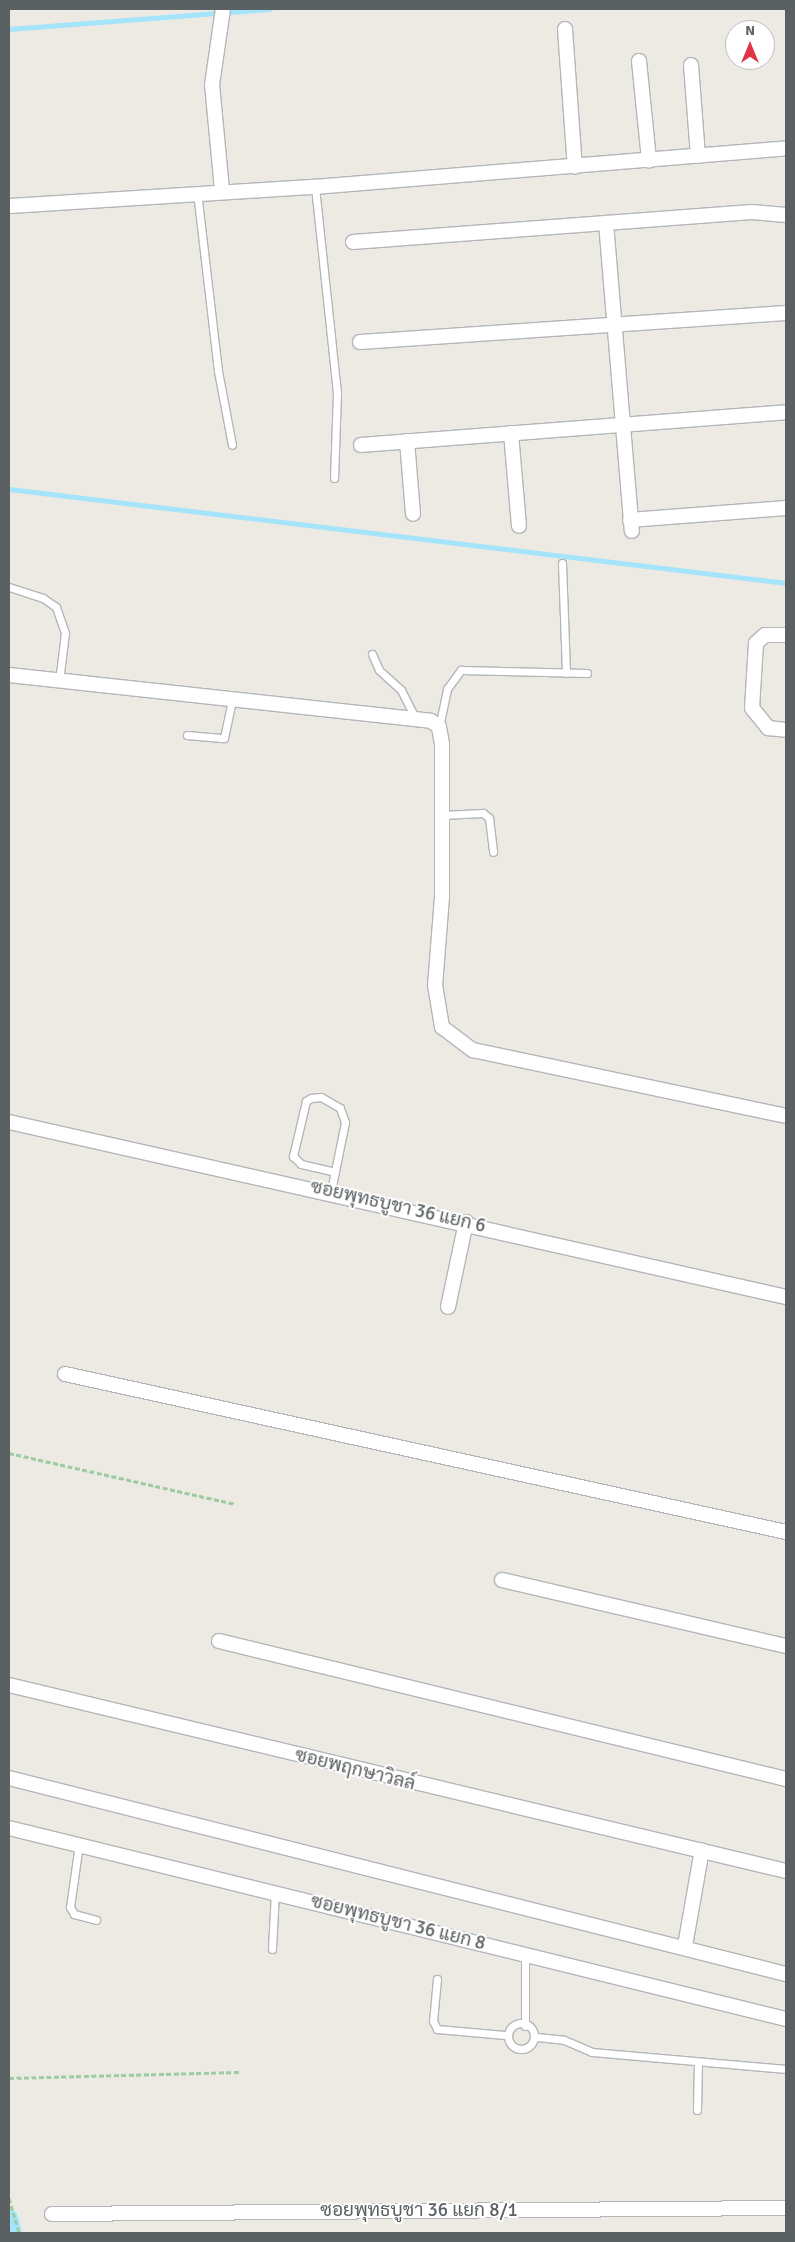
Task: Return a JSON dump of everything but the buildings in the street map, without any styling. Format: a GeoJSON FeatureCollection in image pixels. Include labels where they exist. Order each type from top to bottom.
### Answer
{"type":"FeatureCollection","features":[{"type":"Feature","properties":{"kind":"street"},"geometry":{"type":"LineString","coordinates":[[222,14],[212,85],[222,190]]}},
{"type":"Feature","properties":{"kind":"street"},"geometry":{"type":"LineString","coordinates":[[565,29],[575,167]]}},
{"type":"Feature","properties":{"kind":"street"},"geometry":{"type":"LineString","coordinates":[[639,61],[649,160]]}},
{"type":"Feature","properties":{"kind":"street"},"geometry":{"type":"LineString","coordinates":[[691,65],[698,156]]}},
{"type":"Feature","properties":{"kind":"street"},"geometry":{"type":"LineString","coordinates":[[9,206],[222,190],[314,187],[575,167],[786,148]]}},
{"type":"Feature","properties":{"kind":"street"},"geometry":{"type":"LineString","coordinates":[[353,242],[752,212],[786,215]]}},
{"type":"Feature","properties":{"kind":"street"},"geometry":{"type":"LineString","coordinates":[[606,223],[612,324],[631,525],[786,508]]}},
{"type":"Feature","properties":{"kind":"street"},"geometry":{"type":"LineString","coordinates":[[360,342],[786,313]]}},
{"type":"Feature","properties":{"kind":"street"},"geometry":{"type":"LineString","coordinates":[[361,445],[786,412]]}},
{"type":"Feature","properties":{"kind":"street"},"geometry":{"type":"LineString","coordinates":[[511,433],[519,526]]}},
{"type":"Feature","properties":{"kind":"street"},"geometry":{"type":"LineString","coordinates":[[407,441],[413,514]]}},
{"type":"Feature","properties":{"kind":"street"},"geometry":{"type":"LineString","coordinates":[[786,635],[765,635],[756,643],[752,708],[768,728],[786,730]]}},
{"type":"Feature","properties":{"kind":"street"},"geometry":{"type":"LineString","coordinates":[[9,675],[415,718],[439,727],[442,897],[434,985],[442,1027],[457,1040],[473,1050],[786,1116]]}},
{"type":"Feature","properties":{"kind":"street","name":"ซอยพุทธบูชา 36 แยก 6"},"geometry":{"type":"LineString","coordinates":[[9,1122],[331,1191],[786,1297]]}},
{"type":"Feature","properties":{"kind":"street"},"geometry":{"type":"LineString","coordinates":[[448,1307],[466,1222]]}},
{"type":"Feature","properties":{"kind":"street"},"geometry":{"type":"LineString","coordinates":[[65,1374],[786,1532]]}},
{"type":"Feature","properties":{"kind":"street"},"geometry":{"type":"LineString","coordinates":[[502,1580],[786,1646]]}},
{"type":"Feature","properties":{"kind":"street"},"geometry":{"type":"LineString","coordinates":[[219,1641],[786,1779]]}},
{"type":"Feature","properties":{"kind":"street","name":"ซอยพฤกษาวิลล์"},"geometry":{"type":"LineString","coordinates":[[9,1685],[786,1871]]}},
{"type":"Feature","properties":{"kind":"street"},"geometry":{"type":"LineString","coordinates":[[9,1778],[412,1882],[685,1946],[786,1974]]}},
{"type":"Feature","properties":{"kind":"street","name":"ซอยพุทธบูชา 36 แยก 8"},"geometry":{"type":"LineString","coordinates":[[9,1828],[79,1843],[525,1956],[786,2019]]}},
{"type":"Feature","properties":{"kind":"street"},"geometry":{"type":"LineString","coordinates":[[685,1946],[702,1850]]}},
{"type":"Feature","properties":{"kind":"street","name":"ซอยพุทธบูชา 36 แยก 8/1"},"geometry":{"type":"LineString","coordinates":[[52,2214],[786,2208]]}},
{"type":"Feature","properties":{"kind":"lane"},"geometry":{"type":"LineString","coordinates":[[314,187],[337,393],[334,478]]}},
{"type":"Feature","properties":{"kind":"lane"},"geometry":{"type":"LineString","coordinates":[[197,192],[218,371],[232,445]]}},
{"type":"Feature","properties":{"kind":"lane"},"geometry":{"type":"LineString","coordinates":[[562,563],[566,673]]}},
{"type":"Feature","properties":{"kind":"lane"},"geometry":{"type":"LineString","coordinates":[[9,587],[44,598],[58,613],[65,633],[59,681]]}},
{"type":"Feature","properties":{"kind":"lane"},"geometry":{"type":"LineString","coordinates":[[372,654],[379,670],[402,690],[415,718]]}},
{"type":"Feature","properties":{"kind":"lane"},"geometry":{"type":"LineString","coordinates":[[439,727],[447,689],[460,670],[587,673]]}},
{"type":"Feature","properties":{"kind":"lane"},"geometry":{"type":"LineString","coordinates":[[187,735],[224,738],[232,700]]}},
{"type":"Feature","properties":{"kind":"lane"},"geometry":{"type":"LineString","coordinates":[[442,815],[483,813],[489,818],[493,852]]}},
{"type":"Feature","properties":{"kind":"lane"},"geometry":{"type":"LineString","coordinates":[[331,1191],[335,1172],[345,1122],[343,1111],[320,1097],[311,1098],[306,1102],[293,1156],[301,1164],[335,1172]]}},
{"type":"Feature","properties":{"kind":"lane"},"geometry":{"type":"LineString","coordinates":[[79,1843],[70,1906],[74,1914],[96,1920]]}},
{"type":"Feature","properties":{"kind":"lane"},"geometry":{"type":"LineString","coordinates":[[272,1949],[275,1892]]}},
{"type":"Feature","properties":{"kind":"lane"},"geometry":{"type":"LineString","coordinates":[[525,1956],[525,2026]]}},
{"type":"Feature","properties":{"kind":"lane"},"geometry":{"type":"LineString","coordinates":[[437,1978],[433,2022],[437,2029],[505,2036]]}},
{"type":"Feature","properties":{"kind":"lane"},"geometry":{"type":"LineString","coordinates":[[505,2036],[513,2026],[525,2026],[537,2037],[564,2040],[592,2052],[786,2069]]}},
{"type":"Feature","properties":{"kind":"lane"},"geometry":{"type":"LineString","coordinates":[[505,2036],[508,2043],[522,2047],[537,2037]]}},
{"type":"Feature","properties":{"kind":"lane"},"geometry":{"type":"LineString","coordinates":[[697,2110],[698,2062]]}},
{"type":"Feature","properties":{"kind":"path"},"geometry":{"type":"LineString","coordinates":[[9,1453],[236,1504]]}},
{"type":"Feature","properties":{"kind":"path"},"geometry":{"type":"LineString","coordinates":[[9,2078],[239,2072]]}},
{"type":"Feature","properties":{"kind":"path"},"geometry":{"type":"LineString","coordinates":[[9,2198],[19,2233]]}},
{"type":"Feature","properties":{"kind":"waterway"},"geometry":{"type":"LineString","coordinates":[[9,29],[270,9]]}},
{"type":"Feature","properties":{"kind":"waterway"},"geometry":{"type":"LineString","coordinates":[[9,489],[786,583]]}},
{"type":"Feature","properties":{"kind":"waterway"},"geometry":{"type":"LineString","coordinates":[[9,2218],[13,2233]]}}]}
